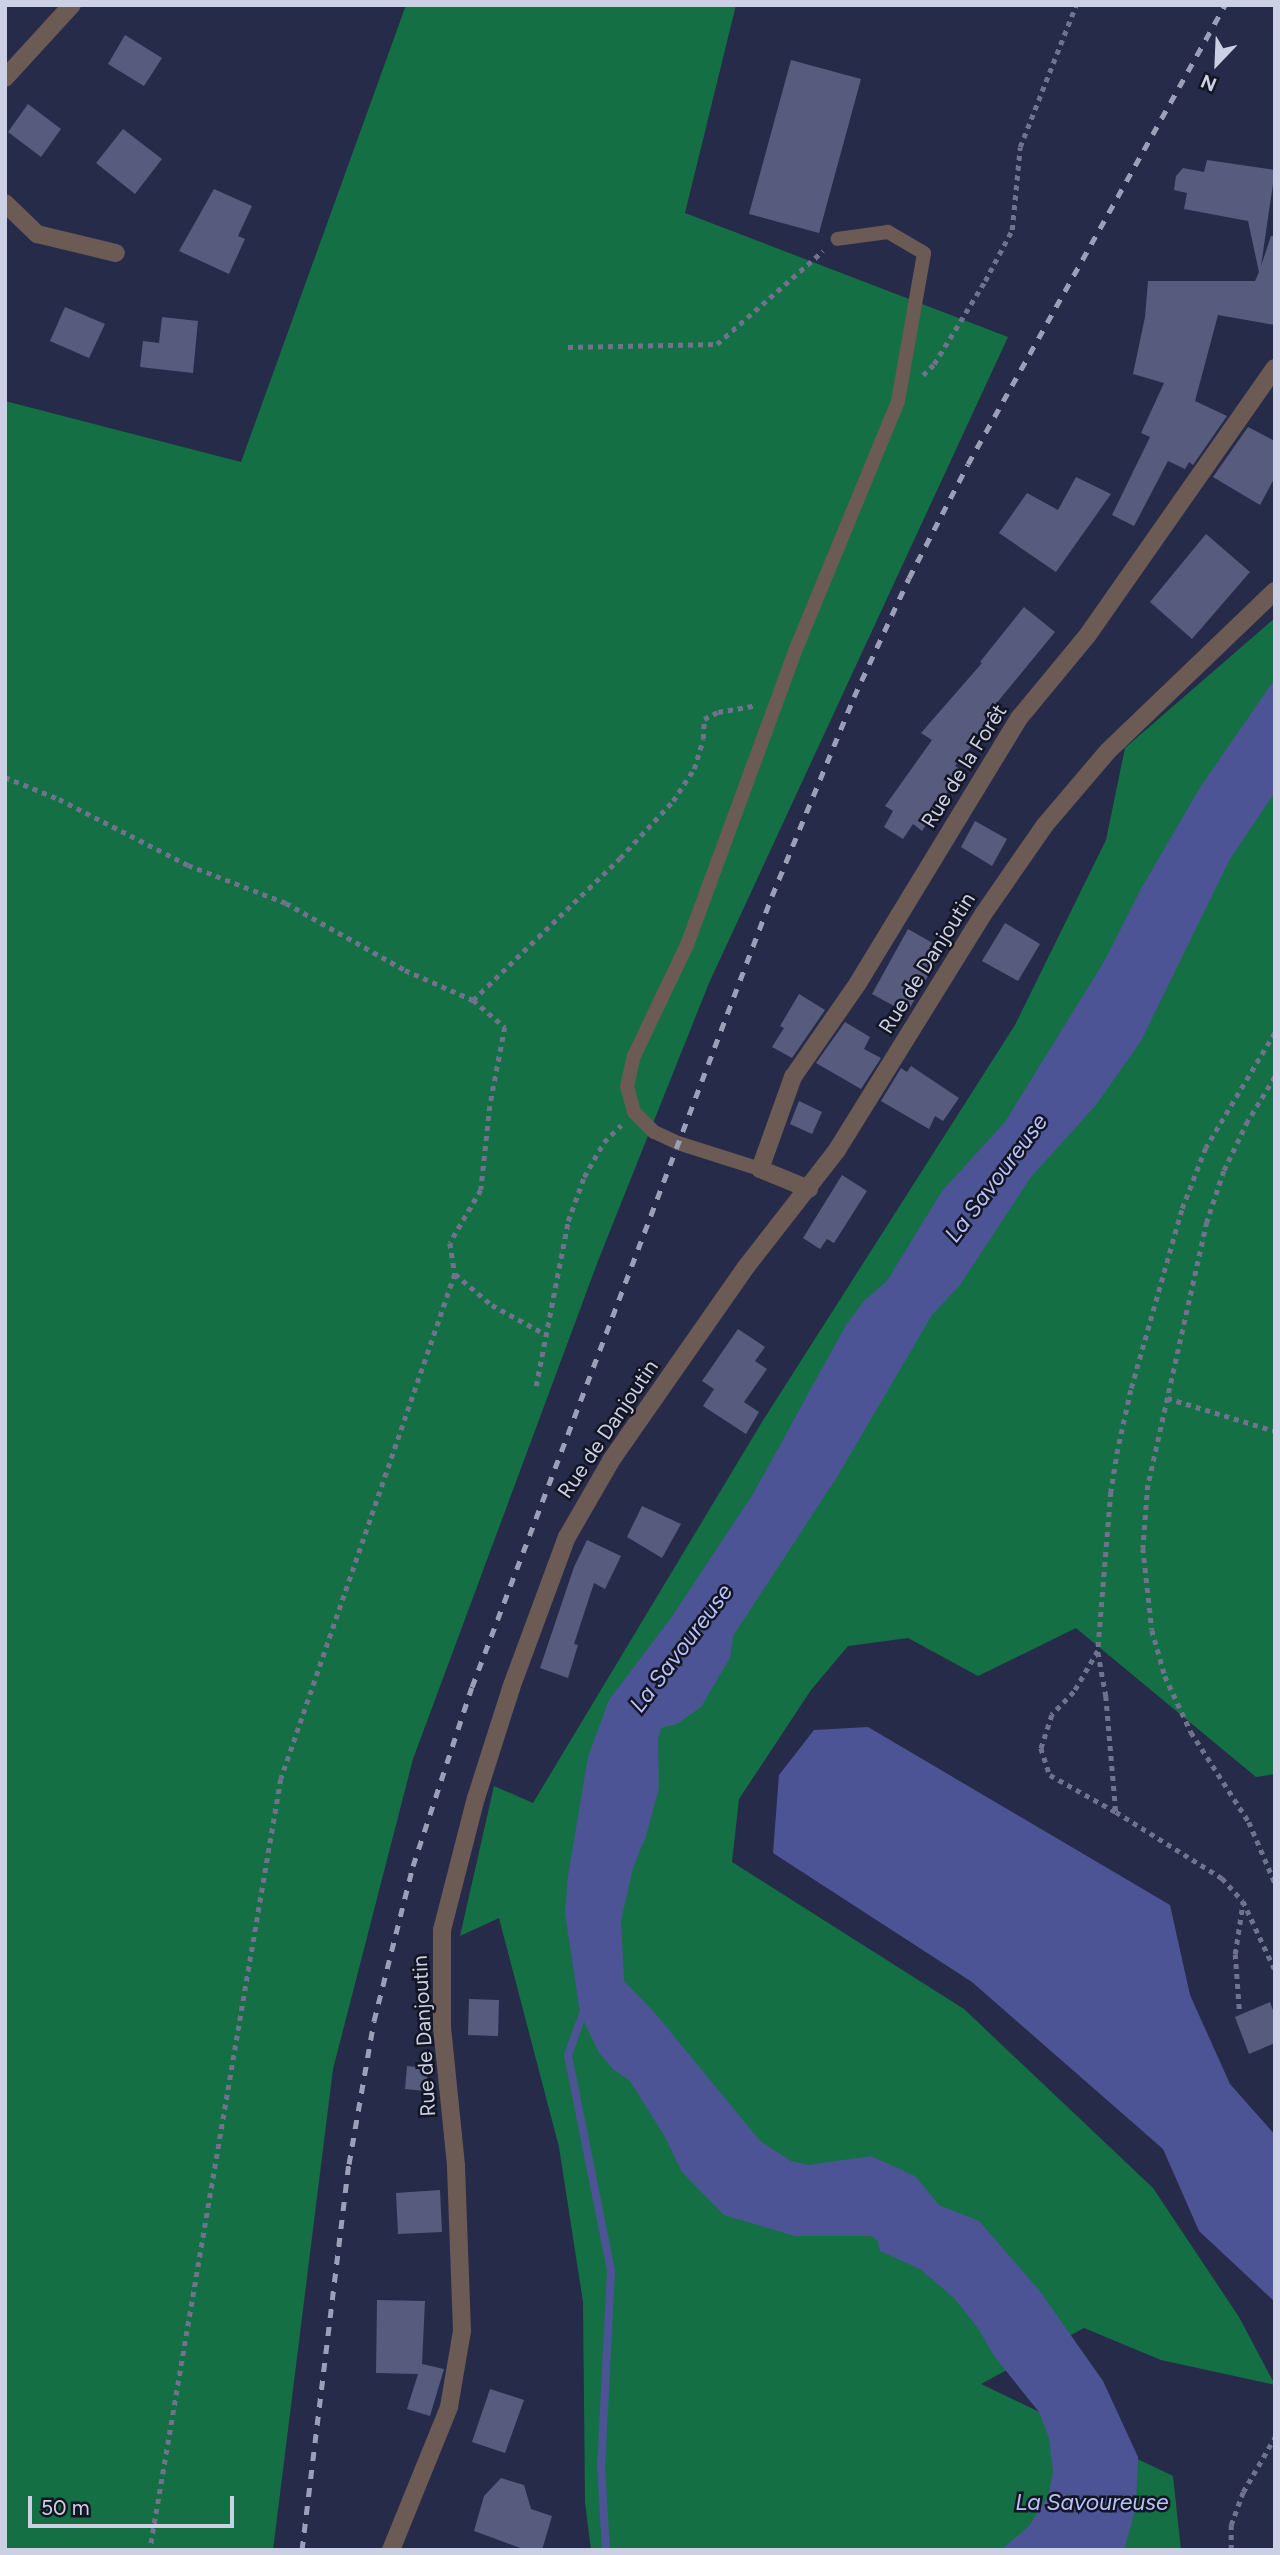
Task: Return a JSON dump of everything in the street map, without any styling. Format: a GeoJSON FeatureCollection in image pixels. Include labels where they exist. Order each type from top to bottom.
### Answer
{"type":"FeatureCollection","features":[{"type":"Feature","properties":{"kind":"street"},"geometry":{"type":"LineString","coordinates":[[5,78],[72,5]]}},
{"type":"Feature","properties":{"kind":"street"},"geometry":{"type":"LineString","coordinates":[[5,203],[37,234],[116,253]]}},
{"type":"Feature","properties":{"kind":"street","name":"Rue de la Forêt"},"geometry":{"type":"LineString","coordinates":[[760,1169],[793,1077],[858,982],[994,757],[1020,718],[1087,636],[1275,368]]}},
{"type":"Feature","properties":{"kind":"street","name":"Rue de Danjoutin"},"geometry":{"type":"LineString","coordinates":[[391,2550],[440,2434],[455,2384],[459,2359],[462,2273],[456,2165],[442,2028],[440,1956],[447,1904],[476,1798],[534,1622],[577,1517],[612,1458],[746,1268],[837,1150],[984,913],[1076,785],[1275,591]]}},
{"type":"Feature","properties":{"kind":"street"},"geometry":{"type":"LineString","coordinates":[[760,1169],[808,1189]]}},
{"type":"Feature","properties":{"kind":"lane"},"geometry":{"type":"LineString","coordinates":[[760,1169],[667,1139],[644,1125],[634,1112],[627,1086],[634,1056],[687,945],[777,703],[898,401],[923,253],[888,232],[837,239]]}},
{"type":"Feature","properties":{"kind":"path"},"geometry":{"type":"LineString","coordinates":[[898,401],[934,364],[1012,230],[1020,147],[1076,5]]}},
{"type":"Feature","properties":{"kind":"path"},"geometry":{"type":"LineString","coordinates":[[568,347],[717,344],[837,239]]}},
{"type":"Feature","properties":{"kind":"path"},"geometry":{"type":"LineString","coordinates":[[473,1000],[620,858],[673,802],[694,769],[703,738],[704,719],[718,712],[777,703]]}},
{"type":"Feature","properties":{"kind":"path"},"geometry":{"type":"LineString","coordinates":[[5,776],[59,799],[188,865],[286,903],[405,970],[473,1000],[505,1027],[490,1106],[481,1190],[450,1243],[454,1274],[281,1779],[150,2550]]}},
{"type":"Feature","properties":{"kind":"path"},"geometry":{"type":"LineString","coordinates":[[1116,1812],[1106,1696],[1098,1651],[1111,1492],[1118,1448],[1131,1390],[1182,1210],[1206,1148],[1275,1032]]}},
{"type":"Feature","properties":{"kind":"path"},"geometry":{"type":"LineString","coordinates":[[1275,1077],[1248,1121],[1224,1171],[1207,1222],[1167,1398],[1145,1518],[1143,1548],[1152,1630],[1165,1676],[1191,1732],[1249,1822],[1275,1883]]}},
{"type":"Feature","properties":{"kind":"path"},"geometry":{"type":"LineString","coordinates":[[536,1386],[568,1221],[584,1177],[604,1142],[634,1112]]}},
{"type":"Feature","properties":{"kind":"path"},"geometry":{"type":"LineString","coordinates":[[454,1274],[492,1304],[545,1334]]}},
{"type":"Feature","properties":{"kind":"path"},"geometry":{"type":"LineString","coordinates":[[1167,1398],[1275,1431]]}},
{"type":"Feature","properties":{"kind":"path"},"geometry":{"type":"LineString","coordinates":[[1098,1651],[1074,1692],[1052,1715],[1041,1748],[1050,1775],[1116,1812],[1222,1878],[1244,1901],[1275,1970]]}},
{"type":"Feature","properties":{"kind":"path"},"geometry":{"type":"LineString","coordinates":[[1239,2008],[1235,1954],[1244,1901]]}},
{"type":"Feature","properties":{"kind":"path"},"geometry":{"type":"LineString","coordinates":[[1231,2550],[1231,2525],[1243,2491],[1275,2437]]}},
{"type":"Feature","properties":{"kind":"green space"},"geometry":{"type":"Polygon","coordinates":[[[406,5],[736,5],[685,213],[1008,337],[709,983],[598,1261],[413,1759],[333,2069],[273,2550],[5,2550],[5,401],[241,462],[406,5]]]}},
{"type":"Feature","properties":{"kind":"green space"},"geometry":{"type":"Polygon","coordinates":[[[1275,618],[1275,1774],[1256,1777],[1076,1628],[978,1676],[908,1638],[848,1646],[811,1690],[739,1799],[732,1862],[964,2009],[1153,2188],[1239,2317],[1275,2385],[1161,2360],[1084,2328],[981,2384],[1173,2476],[1181,2550],[591,2550],[585,2502],[583,2302],[559,2147],[499,1918],[460,1936],[494,1786],[533,1803],[762,1422],[1015,1025],[1106,840],[1125,748],[1275,618]]]}},
{"type":"Feature","properties":{"kind":"water","name":"La Savoureuse"},"geometry":{"type":"Polygon","coordinates":[[[1275,679],[1275,792],[1230,859],[1141,1041],[1096,1105],[1031,1177],[960,1285],[932,1315],[837,1477],[733,1636],[730,1658],[701,1707],[677,1724],[661,1728],[658,1739],[659,1788],[646,1836],[633,1868],[621,1921],[624,1981],[655,2013],[760,2141],[791,2161],[808,2165],[871,2156],[915,2176],[939,2205],[979,2221],[1039,2290],[1103,2381],[1138,2457],[1136,2507],[1124,2550],[1001,2550],[1029,2526],[1048,2496],[1053,2472],[1049,2438],[1039,2412],[994,2356],[978,2328],[954,2298],[920,2269],[880,2251],[878,2241],[871,2236],[795,2236],[724,2215],[682,2172],[664,2135],[630,2081],[613,2069],[599,2053],[580,2013],[565,1913],[568,1876],[588,1757],[609,1700],[671,1618],[753,1494],[846,1325],[864,1301],[887,1281],[942,1191],[1005,1122],[1105,960],[1142,887],[1201,786],[1275,679]]]}},
{"type":"Feature","properties":{"kind":"water"},"geometry":{"type":"Polygon","coordinates":[[[868,1727],[1170,1905],[1190,1995],[1230,2084],[1275,2135],[1275,2302],[1199,2231],[1163,2149],[972,1982],[773,1853],[779,1775],[814,1730],[868,1727]]]}},
{"type":"Feature","properties":{"kind":"building"},"geometry":{"type":"Polygon","coordinates":[[[125,35],[162,58],[144,86],[108,64],[125,35]]]}},
{"type":"Feature","properties":{"kind":"building"},"geometry":{"type":"Polygon","coordinates":[[[791,60],[861,79],[819,233],[749,214],[791,60]]]}},
{"type":"Feature","properties":{"kind":"building"},"geometry":{"type":"Polygon","coordinates":[[[28,104],[61,129],[41,157],[8,132],[28,104]]]}},
{"type":"Feature","properties":{"kind":"building"},"geometry":{"type":"Polygon","coordinates":[[[123,129],[162,159],[135,194],[96,163],[123,129]]]}},
{"type":"Feature","properties":{"kind":"building"},"geometry":{"type":"Polygon","coordinates":[[[1207,160],[1275,170],[1261,266],[1271,236],[1275,236],[1275,325],[1218,315],[1195,401],[1227,416],[1193,465],[1189,462],[1185,469],[1168,461],[1134,526],[1112,515],[1150,437],[1141,433],[1164,383],[1133,374],[1145,317],[1148,281],[1255,281],[1259,272],[1248,221],[1184,209],[1187,193],[1174,190],[1176,176],[1183,168],[1204,172],[1207,160]]]}},
{"type":"Feature","properties":{"kind":"building"},"geometry":{"type":"Polygon","coordinates":[[[214,189],[252,206],[238,236],[245,239],[229,274],[179,251],[214,189]]]}},
{"type":"Feature","properties":{"kind":"building"},"geometry":{"type":"Polygon","coordinates":[[[65,307],[105,324],[89,358],[50,341],[65,307]]]}},
{"type":"Feature","properties":{"kind":"building"},"geometry":{"type":"Polygon","coordinates":[[[162,317],[198,321],[193,373],[140,367],[143,341],[159,343],[162,317]]]}},
{"type":"Feature","properties":{"kind":"building"},"geometry":{"type":"Polygon","coordinates":[[[1248,427],[1275,441],[1275,477],[1260,505],[1213,477],[1248,427]]]}},
{"type":"Feature","properties":{"kind":"building"},"geometry":{"type":"Polygon","coordinates":[[[1076,477],[1111,494],[1056,572],[999,533],[1027,493],[1058,510],[1076,477]]]}},
{"type":"Feature","properties":{"kind":"building"},"geometry":{"type":"Polygon","coordinates":[[[1206,534],[1250,572],[1192,639],[1150,602],[1206,534]]]}},
{"type":"Feature","properties":{"kind":"building"},"geometry":{"type":"Polygon","coordinates":[[[1024,607],[1055,632],[995,705],[1002,710],[955,766],[962,770],[922,831],[913,824],[903,839],[884,827],[893,811],[885,806],[932,740],[921,733],[982,663],[980,662],[1024,607]]]}},
{"type":"Feature","properties":{"kind":"building"},"geometry":{"type":"Polygon","coordinates":[[[975,821],[1007,839],[992,866],[961,847],[975,821]]]}},
{"type":"Feature","properties":{"kind":"building"},"geometry":{"type":"Polygon","coordinates":[[[1005,923],[1040,944],[1018,981],[982,961],[1005,923]]]}},
{"type":"Feature","properties":{"kind":"building"},"geometry":{"type":"Polygon","coordinates":[[[908,929],[943,949],[907,1013],[872,994],[908,929]]]}},
{"type":"Feature","properties":{"kind":"building"},"geometry":{"type":"Polygon","coordinates":[[[799,994],[825,1010],[792,1058],[772,1047],[784,1028],[780,1026],[799,994]]]}},
{"type":"Feature","properties":{"kind":"building"},"geometry":{"type":"Polygon","coordinates":[[[845,1022],[870,1037],[864,1049],[881,1058],[861,1089],[816,1063],[845,1022]]]}},
{"type":"Feature","properties":{"kind":"building"},"geometry":{"type":"Polygon","coordinates":[[[911,1066],[959,1098],[943,1121],[935,1116],[929,1129],[881,1101],[901,1068],[907,1072],[911,1066]]]}},
{"type":"Feature","properties":{"kind":"building"},"geometry":{"type":"Polygon","coordinates":[[[799,1101],[822,1112],[812,1134],[790,1124],[799,1101]]]}},
{"type":"Feature","properties":{"kind":"building"},"geometry":{"type":"Polygon","coordinates":[[[842,1175],[867,1191],[834,1243],[827,1239],[820,1249],[803,1238],[842,1175]]]}},
{"type":"Feature","properties":{"kind":"building"},"geometry":{"type":"Polygon","coordinates":[[[738,1329],[765,1347],[755,1361],[767,1369],[744,1402],[759,1412],[746,1434],[703,1406],[714,1389],[702,1381],[738,1329]]]}},
{"type":"Feature","properties":{"kind":"building"},"geometry":{"type":"Polygon","coordinates":[[[642,1506],[681,1524],[662,1558],[627,1537],[642,1506]]]}},
{"type":"Feature","properties":{"kind":"building"},"geometry":{"type":"Polygon","coordinates":[[[587,1540],[621,1556],[605,1589],[594,1583],[574,1644],[578,1645],[568,1678],[540,1668],[574,1567],[587,1540]]]}},
{"type":"Feature","properties":{"kind":"building"},"geometry":{"type":"Polygon","coordinates":[[[469,1999],[499,2000],[498,2036],[468,2035],[469,1999]]]}},
{"type":"Feature","properties":{"kind":"building"},"geometry":{"type":"Polygon","coordinates":[[[1270,2002],[1275,2016],[1275,2043],[1249,2054],[1235,2017],[1270,2002]]]}},
{"type":"Feature","properties":{"kind":"building"},"geometry":{"type":"Polygon","coordinates":[[[407,2066],[428,2068],[426,2091],[405,2089],[407,2066]]]}},
{"type":"Feature","properties":{"kind":"building"},"geometry":{"type":"Polygon","coordinates":[[[440,2190],[442,2232],[398,2234],[396,2193],[440,2190]]]}},
{"type":"Feature","properties":{"kind":"building"},"geometry":{"type":"Polygon","coordinates":[[[377,2300],[425,2301],[422,2364],[444,2369],[430,2416],[407,2409],[418,2374],[376,2373],[377,2300]]]}},
{"type":"Feature","properties":{"kind":"building"},"geometry":{"type":"Polygon","coordinates":[[[490,2389],[524,2400],[505,2453],[472,2442],[490,2389]]]}},
{"type":"Feature","properties":{"kind":"building"},"geometry":{"type":"Polygon","coordinates":[[[501,2478],[524,2485],[531,2509],[552,2516],[542,2550],[526,2550],[474,2531],[484,2496],[501,2478]]]}},
{"type":"Feature","properties":{"kind":"waterway"},"geometry":{"type":"LineString","coordinates":[[585,2008],[568,2055],[611,2271],[601,2466],[606,2550]]}},
{"type":"Feature","properties":{"kind":"railway"},"geometry":{"type":"LineString","coordinates":[[302,2550],[349,2164],[374,2021],[413,1866],[472,1687],[772,896],[854,697],[909,578],[968,464],[1225,5]]}}]}
